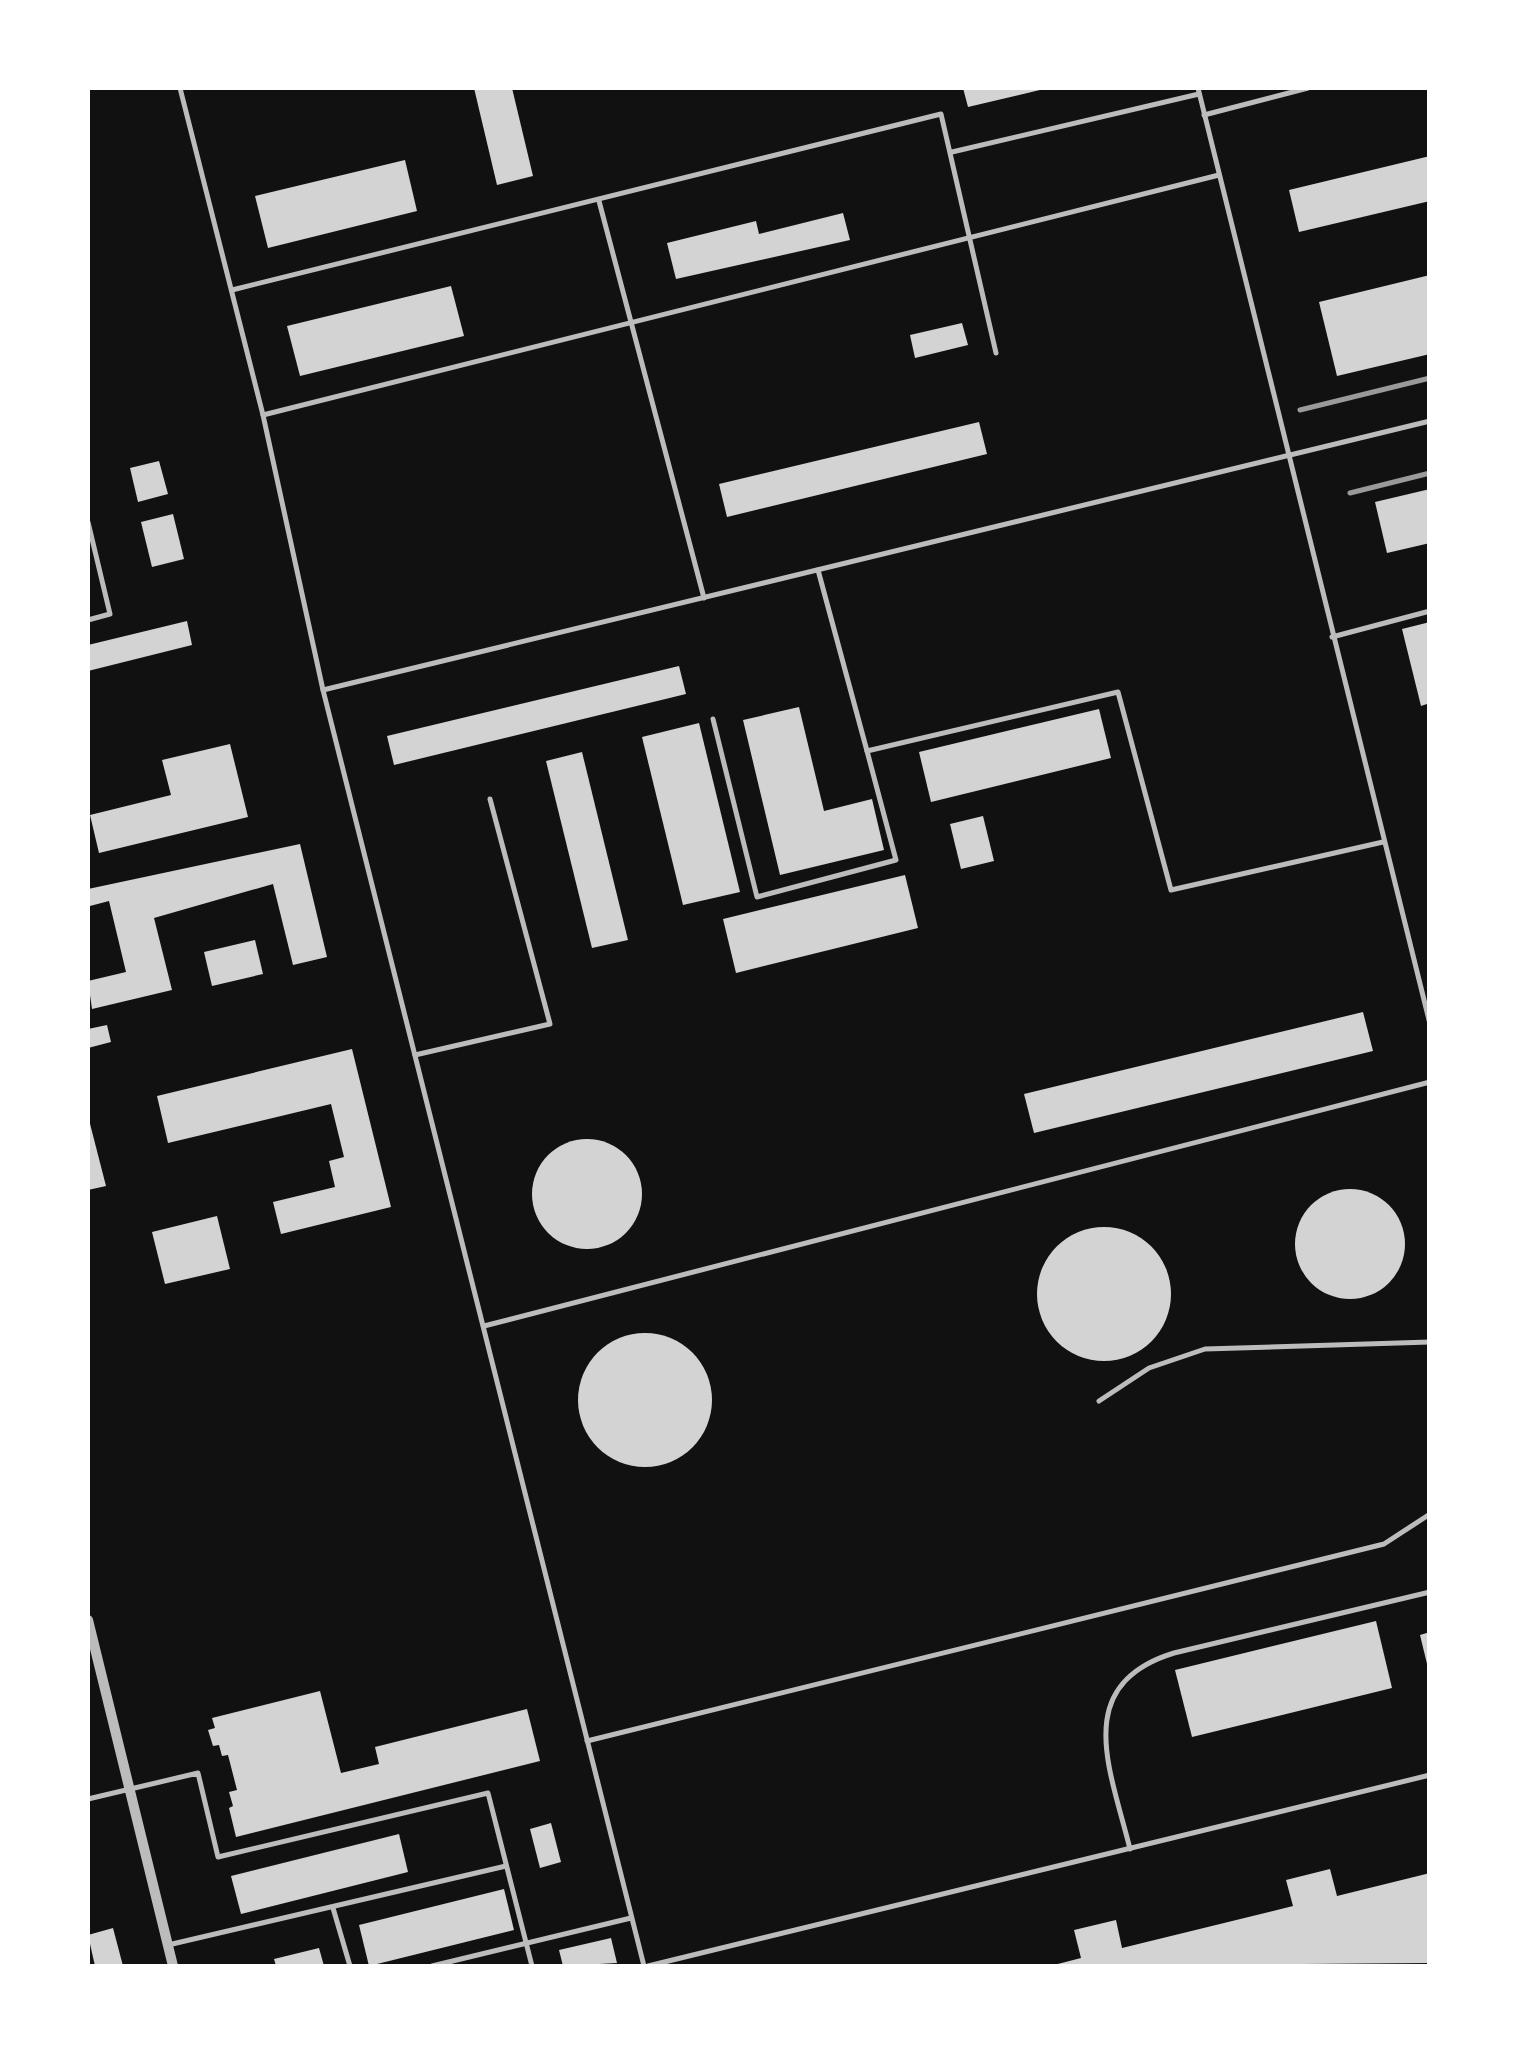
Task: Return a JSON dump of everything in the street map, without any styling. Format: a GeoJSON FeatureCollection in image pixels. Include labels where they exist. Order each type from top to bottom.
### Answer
{"type":"FeatureCollection","features":[{"type":"Feature","properties":{"kind":"street"},"geometry":{"type":"LineString","coordinates":[[88,1620],[173,1966]]}},
{"type":"Feature","properties":{"kind":"lane"},"geometry":{"type":"LineString","coordinates":[[180,88],[263,414],[323,690],[646,1966],[1430,1776]]}},
{"type":"Feature","properties":{"kind":"lane"},"geometry":{"type":"LineString","coordinates":[[1204,115],[1308,88]]}},
{"type":"Feature","properties":{"kind":"lane"},"geometry":{"type":"LineString","coordinates":[[952,152],[1198,91],[1430,1024]]}},
{"type":"Feature","properties":{"kind":"lane"},"geometry":{"type":"LineString","coordinates":[[232,290],[941,114],[996,353]]}},
{"type":"Feature","properties":{"kind":"lane"},"geometry":{"type":"LineString","coordinates":[[263,414],[630,319],[1219,176]]}},
{"type":"Feature","properties":{"kind":"lane"},"geometry":{"type":"LineString","coordinates":[[600,201],[704,598]]}},
{"type":"Feature","properties":{"kind":"lane"},"geometry":{"type":"LineString","coordinates":[[323,690],[1430,421]]}},
{"type":"Feature","properties":{"kind":"lane"},"geometry":{"type":"LineString","coordinates":[[88,522],[110,614],[88,620]]}},
{"type":"Feature","properties":{"kind":"lane"},"geometry":{"type":"LineString","coordinates":[[713,718],[757,897],[896,860],[818,570]]}},
{"type":"Feature","properties":{"kind":"lane"},"geometry":{"type":"LineString","coordinates":[[1332,636],[1430,611]]}},
{"type":"Feature","properties":{"kind":"lane"},"geometry":{"type":"LineString","coordinates":[[867,751],[1118,692],[1171,890],[1384,842]]}},
{"type":"Feature","properties":{"kind":"lane"},"geometry":{"type":"LineString","coordinates":[[415,1055],[550,1024],[490,799]]}},
{"type":"Feature","properties":{"kind":"lane"},"geometry":{"type":"LineString","coordinates":[[484,1326],[1430,1082]]}},
{"type":"Feature","properties":{"kind":"lane"},"geometry":{"type":"LineString","coordinates":[[1099,1401],[1149,1368],[1205,1349],[1430,1342]]}},
{"type":"Feature","properties":{"kind":"lane"},"geometry":{"type":"LineString","coordinates":[[587,1740],[1384,1544],[1430,1514]]}},
{"type":"Feature","properties":{"kind":"lane"},"geometry":{"type":"LineString","coordinates":[[1130,1849],[1105,1750],[1104,1719],[1116,1692],[1136,1668],[1174,1652],[1430,1592]]}},
{"type":"Feature","properties":{"kind":"lane"},"geometry":{"type":"LineString","coordinates":[[88,1798],[198,1773],[218,1857],[488,1794],[532,1966]]}},
{"type":"Feature","properties":{"kind":"lane"},"geometry":{"type":"LineString","coordinates":[[168,1945],[506,1866]]}},
{"type":"Feature","properties":{"kind":"lane"},"geometry":{"type":"LineString","coordinates":[[333,1908],[350,1966]]}},
{"type":"Feature","properties":{"kind":"lane"},"geometry":{"type":"LineString","coordinates":[[432,1966],[631,1918]]}},
{"type":"Feature","properties":{"kind":"building"},"geometry":{"type":"Polygon","coordinates":[[[474,88],[512,88],[533,176],[497,185],[474,88]]]}},
{"type":"Feature","properties":{"kind":"building"},"geometry":{"type":"Polygon","coordinates":[[[963,88],[1044,88],[1044,89],[968,107],[963,88]]]}},
{"type":"Feature","properties":{"kind":"building"},"geometry":{"type":"Polygon","coordinates":[[[1430,156],[1430,201],[1299,232],[1289,190],[1430,156]]]}},
{"type":"Feature","properties":{"kind":"building"},"geometry":{"type":"Polygon","coordinates":[[[405,160],[417,211],[268,248],[255,196],[405,160]]]}},
{"type":"Feature","properties":{"kind":"building"},"geometry":{"type":"Polygon","coordinates":[[[843,213],[850,240],[676,279],[667,243],[756,221],[759,234],[843,213]]]}},
{"type":"Feature","properties":{"kind":"building"},"geometry":{"type":"Polygon","coordinates":[[[1430,275],[1430,354],[1337,376],[1319,302],[1430,275]]]}},
{"type":"Feature","properties":{"kind":"building"},"geometry":{"type":"Polygon","coordinates":[[[451,286],[464,336],[300,376],[287,326],[451,286]]]}},
{"type":"Feature","properties":{"kind":"building"},"geometry":{"type":"Polygon","coordinates":[[[962,323],[968,345],[915,358],[910,335],[962,323]]]}},
{"type":"Feature","properties":{"kind":"building"},"geometry":{"type":"Polygon","coordinates":[[[979,422],[987,454],[727,517],[719,484],[979,422]]]}},
{"type":"Feature","properties":{"kind":"building"},"geometry":{"type":"Polygon","coordinates":[[[159,461],[168,494],[138,502],[130,468],[159,461]]]}},
{"type":"Feature","properties":{"kind":"building"},"geometry":{"type":"Polygon","coordinates":[[[1430,489],[1430,543],[1387,553],[1375,502],[1430,489]]]}},
{"type":"Feature","properties":{"kind":"building"},"geometry":{"type":"Polygon","coordinates":[[[173,514],[184,559],[152,567],[141,522],[173,514]]]}},
{"type":"Feature","properties":{"kind":"building"},"geometry":{"type":"Polygon","coordinates":[[[187,621],[192,645],[88,671],[88,645],[187,621]]]}},
{"type":"Feature","properties":{"kind":"building"},"geometry":{"type":"Polygon","coordinates":[[[1430,622],[1430,703],[1421,706],[1402,629],[1430,622]]]}},
{"type":"Feature","properties":{"kind":"building"},"geometry":{"type":"Polygon","coordinates":[[[679,666],[686,694],[394,765],[387,736],[679,666]]]}},
{"type":"Feature","properties":{"kind":"building"},"geometry":{"type":"Polygon","coordinates":[[[799,707],[824,811],[872,799],[884,850],[780,875],[743,720],[799,707]]]}},
{"type":"Feature","properties":{"kind":"building"},"geometry":{"type":"Polygon","coordinates":[[[1099,709],[1111,758],[931,802],[919,752],[1099,709]]]}},
{"type":"Feature","properties":{"kind":"building"},"geometry":{"type":"Polygon","coordinates":[[[699,723],[740,892],[683,905],[642,737],[699,723]]]}},
{"type":"Feature","properties":{"kind":"building"},"geometry":{"type":"Polygon","coordinates":[[[230,744],[248,817],[99,853],[90,815],[171,795],[162,760],[230,744]]]}},
{"type":"Feature","properties":{"kind":"building"},"geometry":{"type":"Polygon","coordinates":[[[582,752],[628,940],[592,948],[546,761],[582,752]]]}},
{"type":"Feature","properties":{"kind":"building"},"geometry":{"type":"Polygon","coordinates":[[[983,816],[994,861],[961,869],[950,824],[983,816]]]}},
{"type":"Feature","properties":{"kind":"building"},"geometry":{"type":"Polygon","coordinates":[[[300,844],[327,957],[293,965],[273,884],[154,918],[172,990],[92,1009],[88,981],[126,972],[109,901],[90,906],[88,889],[300,844]]]}},
{"type":"Feature","properties":{"kind":"building"},"geometry":{"type":"Polygon","coordinates":[[[905,875],[918,928],[736,973],[723,919],[905,875]]]}},
{"type":"Feature","properties":{"kind":"building"},"geometry":{"type":"Polygon","coordinates":[[[255,940],[263,974],[212,986],[204,952],[255,940]]]}},
{"type":"Feature","properties":{"kind":"building"},"geometry":{"type":"Polygon","coordinates":[[[1363,1012],[1373,1051],[1034,1133],[1024,1094],[1363,1012]]]}},
{"type":"Feature","properties":{"kind":"building"},"geometry":{"type":"Polygon","coordinates":[[[107,1025],[111,1042],[88,1048],[88,1029],[107,1025]]]}},
{"type":"Feature","properties":{"kind":"building"},"geometry":{"type":"Polygon","coordinates":[[[352,1049],[391,1207],[281,1234],[273,1202],[335,1187],[329,1161],[344,1157],[331,1104],[168,1143],[157,1096],[352,1049]]]}},
{"type":"Feature","properties":{"kind":"building"},"geometry":{"type":"Polygon","coordinates":[[[88,1116],[106,1186],[88,1190],[88,1116]]]}},
{"type":"Feature","properties":{"kind":"building"},"geometry":{"type":"Polygon","coordinates":[[[587,1139],[608,1143],[626,1155],[638,1173],[642,1194],[638,1215],[626,1233],[608,1245],[587,1249],[566,1245],[548,1233],[536,1215],[532,1194],[536,1173],[548,1155],[566,1143],[587,1139]]]}},
{"type":"Feature","properties":{"kind":"building"},"geometry":{"type":"Polygon","coordinates":[[[1350,1189],[1371,1193],[1389,1205],[1401,1223],[1405,1244],[1401,1265],[1389,1283],[1371,1295],[1350,1299],[1329,1295],[1311,1283],[1299,1265],[1295,1244],[1299,1223],[1311,1205],[1329,1193],[1350,1189]]]}},
{"type":"Feature","properties":{"kind":"building"},"geometry":{"type":"Polygon","coordinates":[[[217,1216],[230,1269],[165,1284],[152,1232],[217,1216]]]}},
{"type":"Feature","properties":{"kind":"building"},"geometry":{"type":"Polygon","coordinates":[[[1104,1227],[1130,1232],[1151,1247],[1166,1268],[1171,1294],[1166,1320],[1151,1341],[1130,1356],[1104,1361],[1078,1356],[1057,1341],[1042,1320],[1037,1294],[1042,1268],[1057,1247],[1078,1232],[1104,1227]]]}},
{"type":"Feature","properties":{"kind":"building"},"geometry":{"type":"Polygon","coordinates":[[[645,1333],[671,1338],[692,1353],[707,1374],[712,1400],[707,1426],[692,1447],[671,1462],[645,1467],[619,1462],[598,1447],[583,1426],[578,1400],[583,1374],[598,1353],[619,1338],[645,1333]]]}},
{"type":"Feature","properties":{"kind":"building"},"geometry":{"type":"Polygon","coordinates":[[[1376,1621],[1392,1688],[1192,1737],[1175,1670],[1376,1621]]]}},
{"type":"Feature","properties":{"kind":"building"},"geometry":{"type":"Polygon","coordinates":[[[1430,1632],[1430,1667],[1428,1668],[1420,1635],[1430,1632]]]}},
{"type":"Feature","properties":{"kind":"building"},"geometry":{"type":"Polygon","coordinates":[[[320,1691],[341,1773],[379,1764],[375,1747],[527,1709],[540,1761],[236,1837],[229,1792],[237,1790],[228,1755],[222,1756],[219,1745],[213,1746],[208,1730],[215,1728],[212,1718],[320,1691]]]}},
{"type":"Feature","properties":{"kind":"building"},"geometry":{"type":"Polygon","coordinates":[[[551,1823],[561,1862],[540,1868],[530,1829],[551,1823]]]}},
{"type":"Feature","properties":{"kind":"building"},"geometry":{"type":"Polygon","coordinates":[[[399,1834],[408,1872],[241,1914],[231,1876],[399,1834]]]}},
{"type":"Feature","properties":{"kind":"building"},"geometry":{"type":"Polygon","coordinates":[[[1330,1869],[1337,1896],[1430,1873],[1430,1963],[1050,1966],[1081,1958],[1074,1930],[1116,1920],[1122,1948],[1293,1906],[1286,1880],[1330,1869]]]}},
{"type":"Feature","properties":{"kind":"building"},"geometry":{"type":"Polygon","coordinates":[[[504,1889],[514,1930],[369,1966],[359,1925],[504,1889]]]}},
{"type":"Feature","properties":{"kind":"building"},"geometry":{"type":"Polygon","coordinates":[[[113,1928],[123,1966],[95,1966],[88,1935],[113,1928]]]}},
{"type":"Feature","properties":{"kind":"building"},"geometry":{"type":"Polygon","coordinates":[[[611,1938],[617,1963],[563,1966],[559,1950],[611,1938]]]}},
{"type":"Feature","properties":{"kind":"building"},"geometry":{"type":"Polygon","coordinates":[[[319,1948],[324,1966],[276,1966],[274,1959],[319,1948]]]}},
{"type":"Feature","properties":{"kind":"railway"},"geometry":{"type":"LineString","coordinates":[[1300,410],[1430,378]]}},
{"type":"Feature","properties":{"kind":"railway"},"geometry":{"type":"LineString","coordinates":[[1350,493],[1430,473]]}}]}
